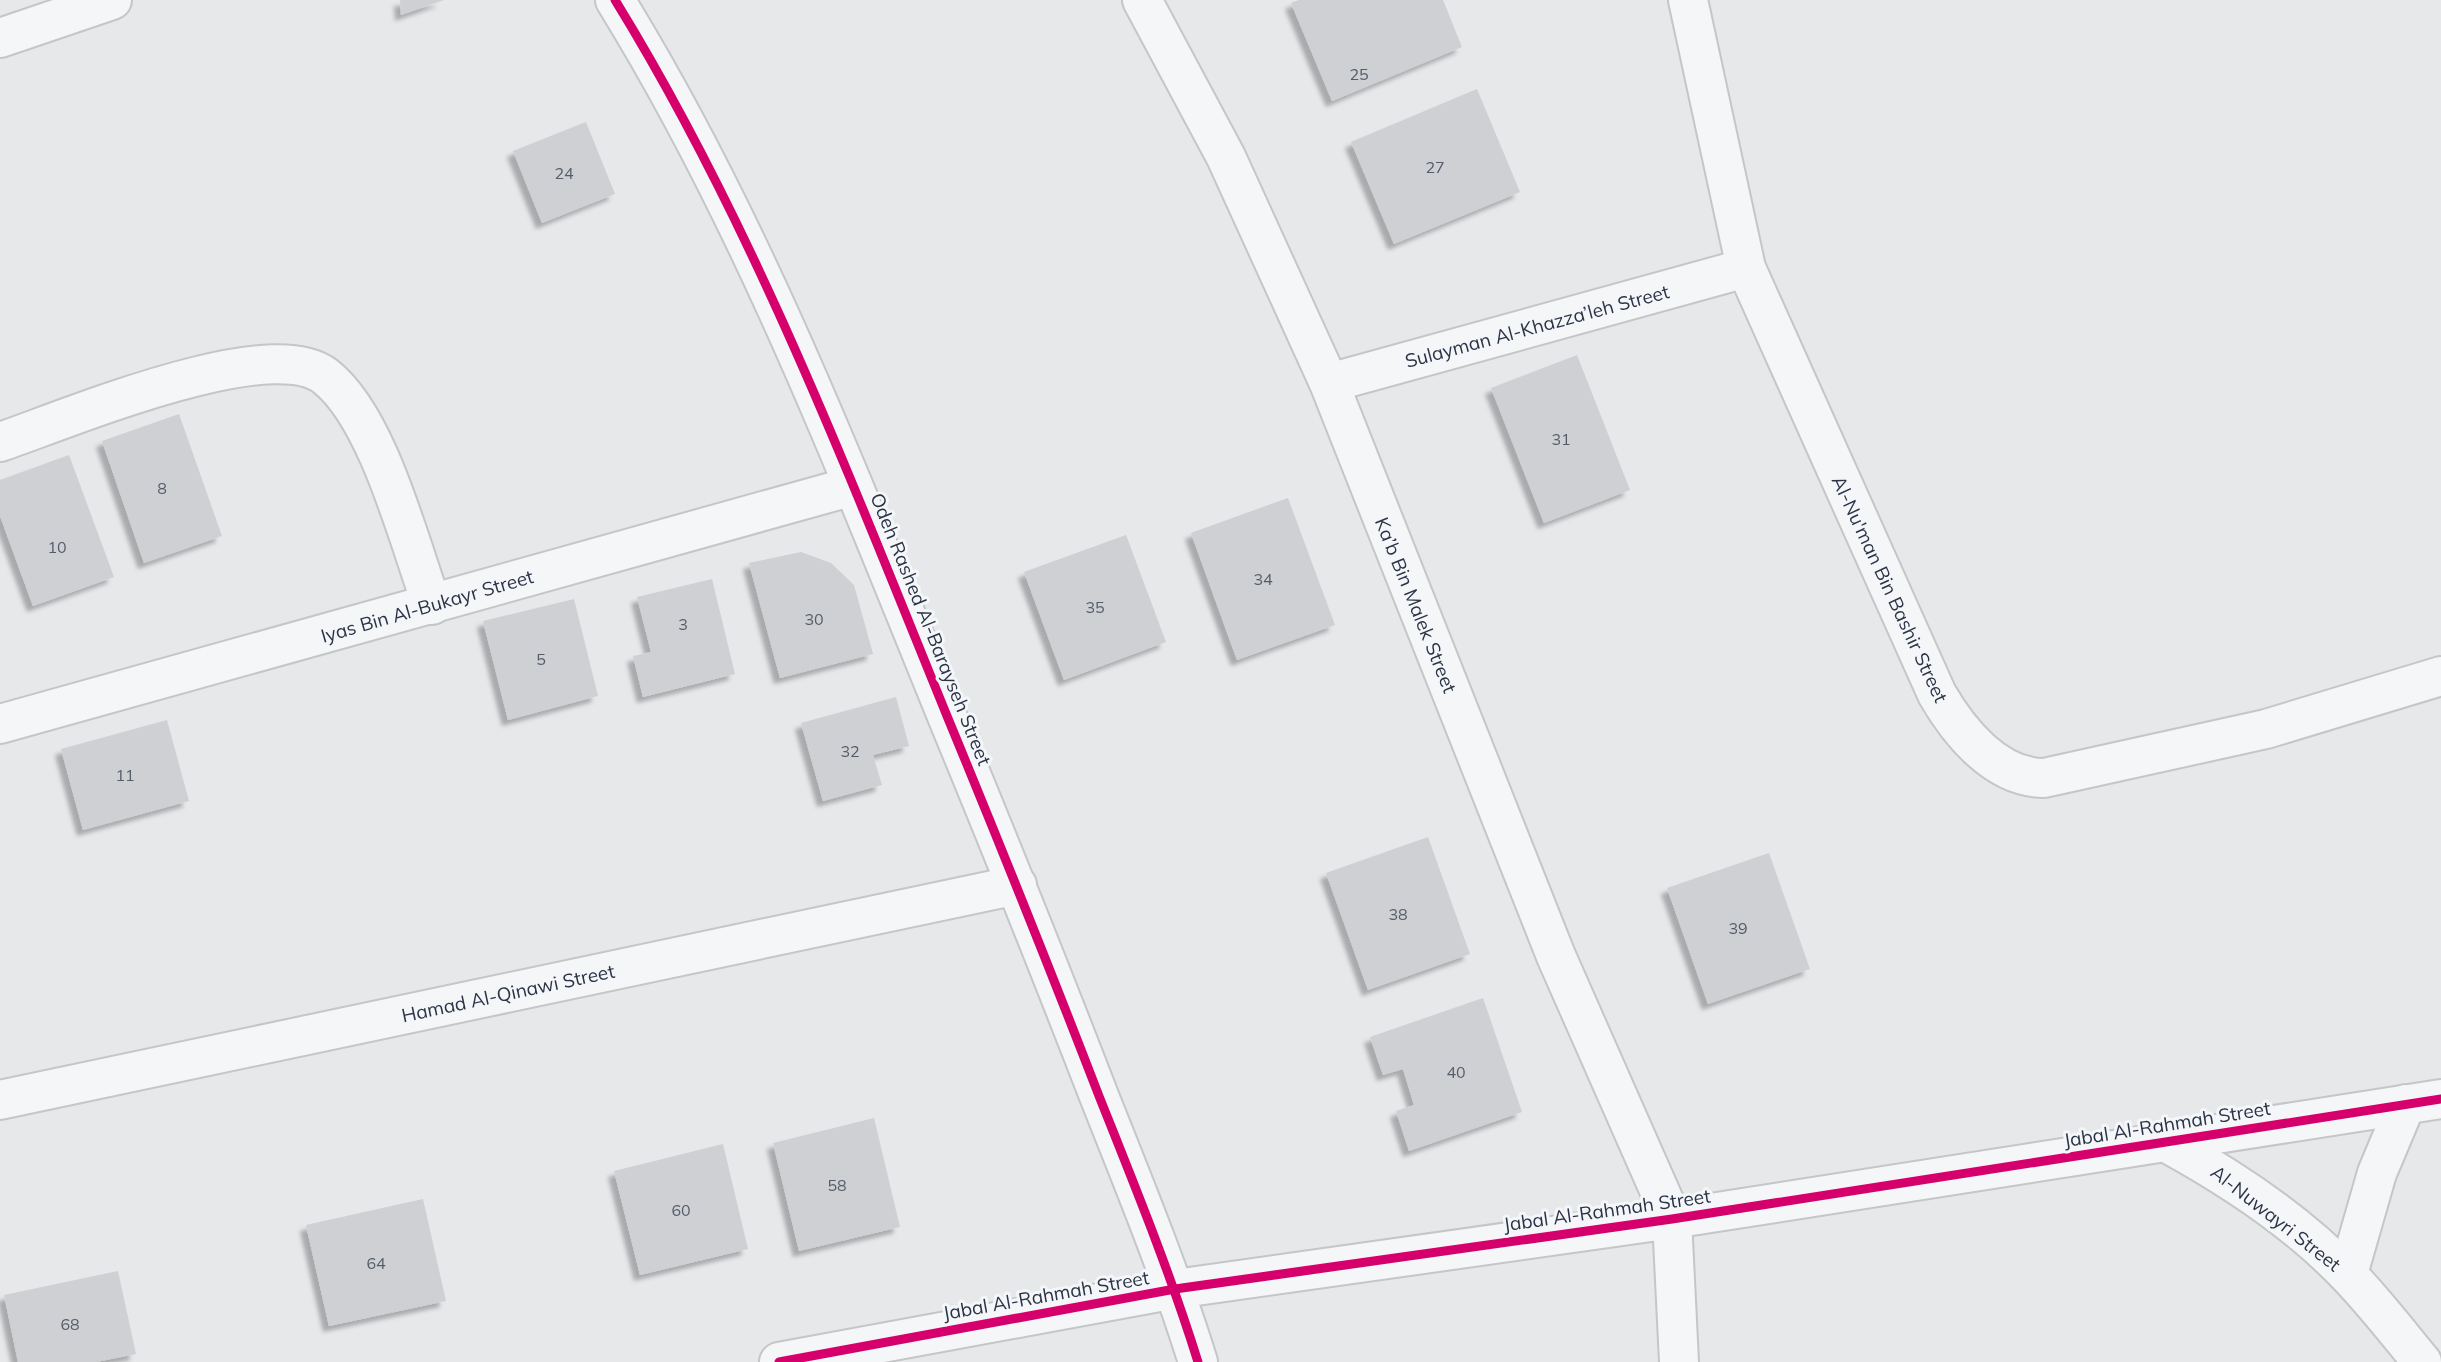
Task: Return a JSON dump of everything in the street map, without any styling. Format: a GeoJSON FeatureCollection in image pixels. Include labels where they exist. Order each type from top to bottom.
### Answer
{"type":"FeatureCollection","features":[{"type":"Feature","properties":{"kind":"street"},"geometry":{"type":"LineString","coordinates":[[0,38],[112,0]]}},
{"type":"Feature","properties":{"kind":"street","name":"Odeh Rashed Al-Barayseh Street"},"geometry":{"type":"LineString","coordinates":[[615,0],[706,165],[779,313],[1017,885],[1175,1289],[1198,1362]]}},
{"type":"Feature","properties":{"kind":"street","name":"Ka’b Bin Malek Street"},"geometry":{"type":"LineString","coordinates":[[1142,0],[1226,157],[1329,383],[1556,956],[1672,1219]]}},
{"type":"Feature","properties":{"kind":"street","name":"Al-Nu'man Bin Bashir Street"},"geometry":{"type":"LineString","coordinates":[[1688,0],[1746,268],[1937,694],[1951,720],[1968,738],[2011,771],[2028,778],[2044,778],[2266,729],[2441,676]]}},
{"type":"Feature","properties":{"kind":"street","name":"Sulayman Al-Khazza’leh Street"},"geometry":{"type":"LineString","coordinates":[[1329,383],[1746,268]]}},
{"type":"Feature","properties":{"kind":"street"},"geometry":{"type":"LineString","coordinates":[[0,442],[192,376],[279,362],[309,366],[326,377],[350,404],[375,447],[432,605]]}},
{"type":"Feature","properties":{"kind":"street","name":"Iyas Bin Al-Bukayr Street"},"geometry":{"type":"LineString","coordinates":[[0,724],[853,486]]}},
{"type":"Feature","properties":{"kind":"street","name":"Hamad Al-Qinawi Street"},"geometry":{"type":"LineString","coordinates":[[0,1100],[1017,885]]}},
{"type":"Feature","properties":{"kind":"street","name":"Jabal Al-Rahmah Street"},"geometry":{"type":"LineString","coordinates":[[779,1362],[1175,1289],[1672,1219],[2424,1101]]}},
{"type":"Feature","properties":{"kind":"street","name":"Al-Nuwayri Street"},"geometry":{"type":"LineString","coordinates":[[2348,1274],[2376,1173],[2424,1101]]}},
{"type":"Feature","properties":{"kind":"street","name":"Al-Nuwayri Street"},"geometry":{"type":"LineString","coordinates":[[2167,1143],[2207,1165],[2259,1201],[2348,1274],[2422,1362]]}},
{"type":"Feature","properties":{"kind":"street"},"geometry":{"type":"LineString","coordinates":[[1672,1219],[1679,1362]]}},
{"type":"Feature","properties":{"kind":"building"},"geometry":{"type":"Polygon","coordinates":[[[400,0],[444,0],[401,15],[400,0]]]}},
{"type":"Feature","properties":{"kind":"building"},"geometry":{"type":"Polygon","coordinates":[[[1299,0],[1443,0],[1462,47],[1332,101],[1291,3],[1299,0]]]}},
{"type":"Feature","properties":{"kind":"building"},"geometry":{"type":"Polygon","coordinates":[[[1477,89],[1520,192],[1394,244],[1351,142],[1477,89]]]}},
{"type":"Feature","properties":{"kind":"building"},"geometry":{"type":"Polygon","coordinates":[[[586,122],[615,194],[542,223],[513,151],[586,122]]]}},
{"type":"Feature","properties":{"kind":"building"},"geometry":{"type":"Polygon","coordinates":[[[1577,355],[1630,490],[1544,523],[1491,388],[1577,355]]]}},
{"type":"Feature","properties":{"kind":"building"},"geometry":{"type":"Polygon","coordinates":[[[179,414],[222,536],[144,563],[102,441],[179,414]]]}},
{"type":"Feature","properties":{"kind":"building"},"geometry":{"type":"Polygon","coordinates":[[[69,455],[114,577],[33,606],[0,516],[0,480],[69,455]]]}},
{"type":"Feature","properties":{"kind":"building"},"geometry":{"type":"Polygon","coordinates":[[[1288,498],[1335,625],[1237,660],[1191,533],[1288,498]]]}},
{"type":"Feature","properties":{"kind":"building"},"geometry":{"type":"Polygon","coordinates":[[[1126,535],[1166,642],[1064,680],[1024,572],[1126,535]]]}},
{"type":"Feature","properties":{"kind":"building"},"geometry":{"type":"Polygon","coordinates":[[[801,552],[831,563],[854,585],[873,654],[780,678],[749,563],[801,552]]]}},
{"type":"Feature","properties":{"kind":"building"},"geometry":{"type":"Polygon","coordinates":[[[712,579],[735,674],[643,697],[633,656],[651,652],[637,597],[712,579]]]}},
{"type":"Feature","properties":{"kind":"building"},"geometry":{"type":"Polygon","coordinates":[[[574,599],[598,696],[508,720],[483,621],[574,599]]]}},
{"type":"Feature","properties":{"kind":"building"},"geometry":{"type":"Polygon","coordinates":[[[896,697],[909,746],[873,755],[882,785],[823,801],[801,723],[896,697]]]}},
{"type":"Feature","properties":{"kind":"building"},"geometry":{"type":"Polygon","coordinates":[[[167,720],[189,801],[83,830],[61,749],[167,720]]]}},
{"type":"Feature","properties":{"kind":"building"},"geometry":{"type":"Polygon","coordinates":[[[1428,837],[1470,954],[1368,990],[1326,873],[1428,837]]]}},
{"type":"Feature","properties":{"kind":"building"},"geometry":{"type":"Polygon","coordinates":[[[1769,853],[1810,969],[1708,1004],[1667,888],[1769,853]]]}},
{"type":"Feature","properties":{"kind":"building"},"geometry":{"type":"Polygon","coordinates":[[[1483,998],[1522,1112],[1409,1151],[1396,1111],[1414,1105],[1403,1069],[1383,1075],[1370,1037],[1483,998]]]}},
{"type":"Feature","properties":{"kind":"building"},"geometry":{"type":"Polygon","coordinates":[[[874,1118],[900,1227],[799,1251],[773,1143],[874,1118]]]}},
{"type":"Feature","properties":{"kind":"building"},"geometry":{"type":"Polygon","coordinates":[[[723,1144],[748,1249],[640,1275],[614,1171],[723,1144]]]}},
{"type":"Feature","properties":{"kind":"building"},"geometry":{"type":"Polygon","coordinates":[[[423,1199],[446,1301],[329,1326],[306,1225],[423,1199]]]}},
{"type":"Feature","properties":{"kind":"building"},"geometry":{"type":"Polygon","coordinates":[[[118,1271],[136,1354],[96,1362],[18,1362],[4,1295],[118,1271]]]}},
{"type":"Feature","properties":{"kind":"cycle path"},"geometry":{"type":"LineString","coordinates":[[615,0],[665,85],[711,172],[755,261],[835,442],[1062,1001],[1151,1228],[1198,1362]]}},
{"type":"Feature","properties":{"kind":"cycle path"},"geometry":{"type":"LineString","coordinates":[[779,1362],[1175,1289],[1672,1219],[2441,1099]]}}]}
